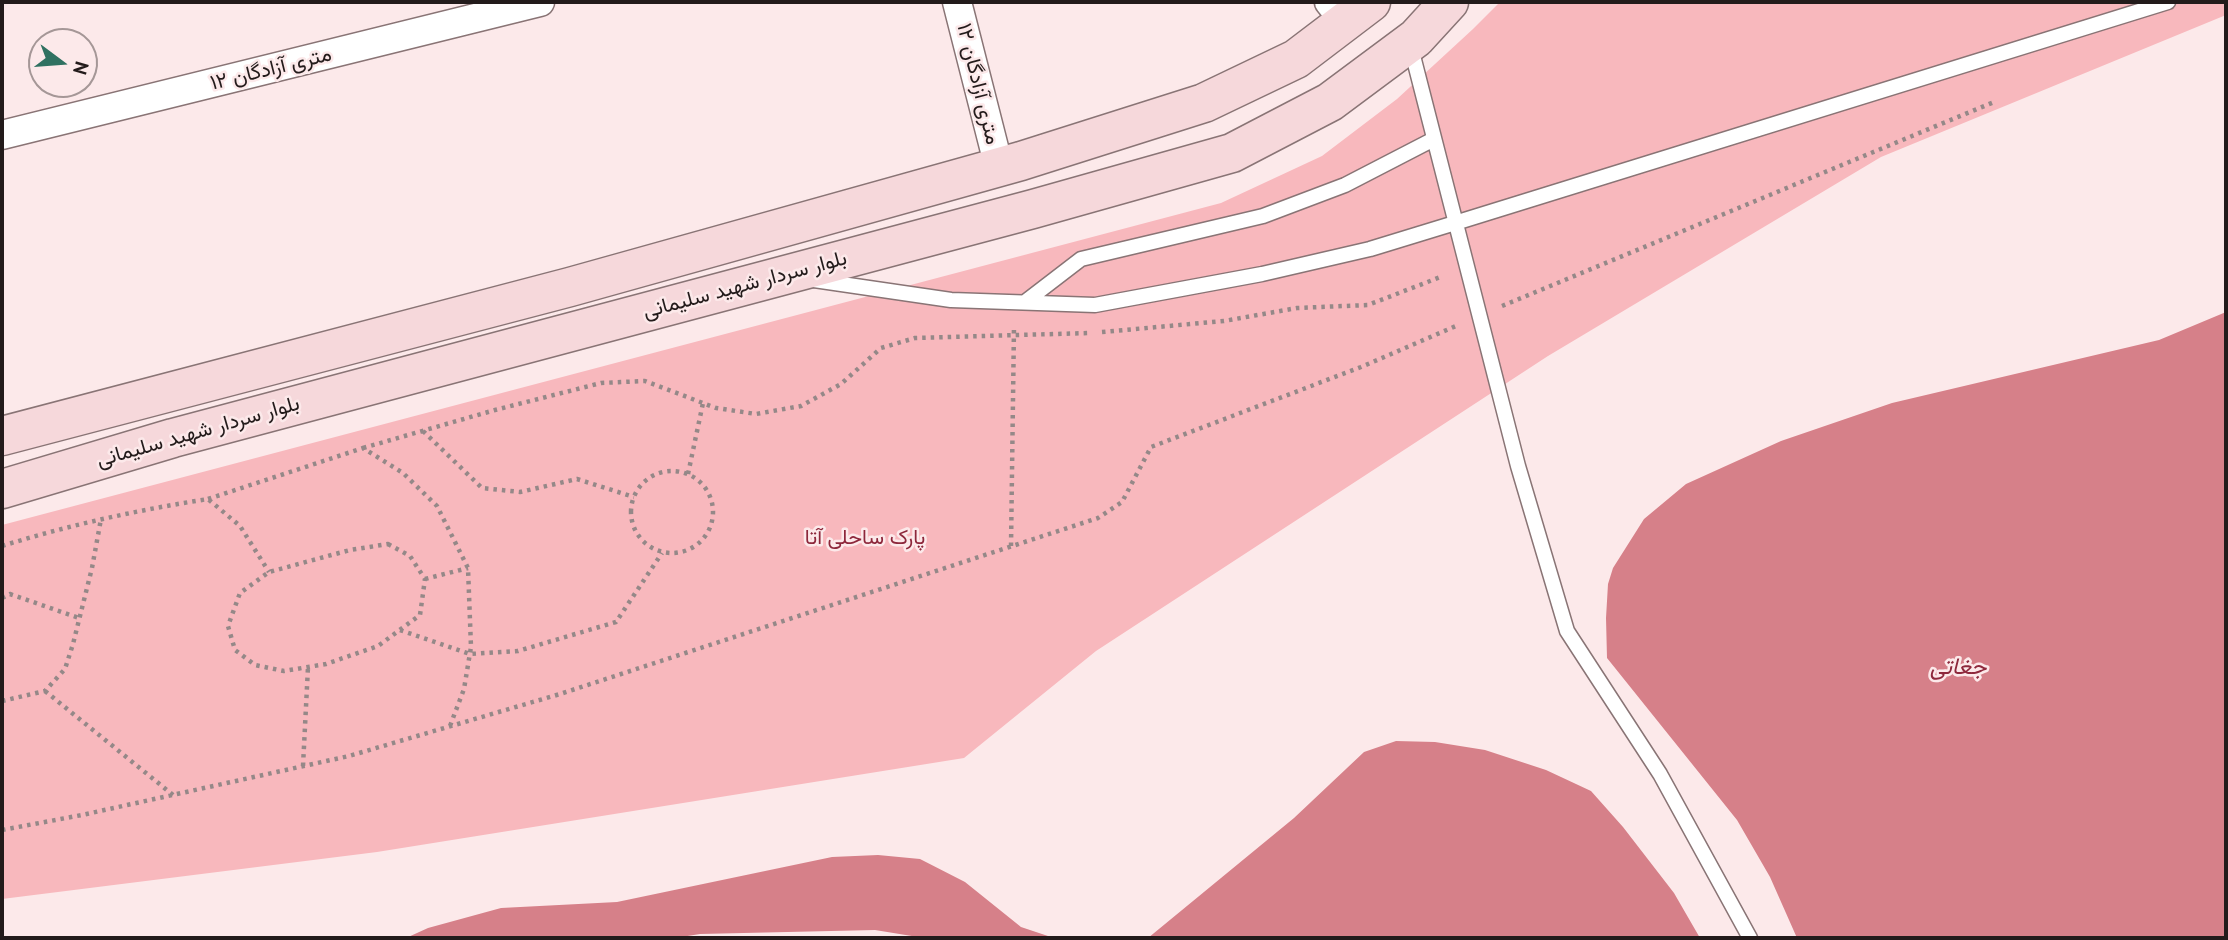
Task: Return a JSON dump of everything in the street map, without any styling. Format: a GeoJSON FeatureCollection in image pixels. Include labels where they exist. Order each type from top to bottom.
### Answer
{"type":"FeatureCollection","features":[{"type":"Feature","properties":{"kind":"main road","name":"بلوار سردار شهید سلیمانی"},"geometry":{"type":"LineString","coordinates":[[2,489],[173,438],[1033,209],[1232,153],[1330,102],[1409,43],[1449,2]]}},
{"type":"Feature","properties":{"kind":"main road","name":"بلوار سردار شهید سلیمانی"},"geometry":{"type":"LineString","coordinates":[[3,432],[570,287],[999,167],[1204,103],[1296,59],[1348,9]]}},
{"type":"Feature","properties":{"kind":"street","name":"۱۲ متری آزادگان"},"geometry":{"type":"LineString","coordinates":[[2,135],[447,13],[540,2]]}},
{"type":"Feature","properties":{"kind":"street","name":"۱۲ متری آزادگان"},"geometry":{"type":"LineString","coordinates":[[957,2],[999,167]]}},
{"type":"Feature","properties":{"kind":"lane"},"geometry":{"type":"LineString","coordinates":[[781,275],[951,300],[1095,305],[1223,281],[1370,248],[1455,223],[2168,2]]}},
{"type":"Feature","properties":{"kind":"lane"},"geometry":{"type":"LineString","coordinates":[[1409,43],[1518,466],[1567,631],[1660,774],[1750,938]]}},
{"type":"Feature","properties":{"kind":"lane"},"geometry":{"type":"LineString","coordinates":[[1024,302],[1081,259],[1263,216],[1345,185],[1434,139]]}},
{"type":"Feature","properties":{"kind":"path"},"geometry":{"type":"LineString","coordinates":[[2,830],[349,756],[560,694],[1098,518],[1122,502],[1151,447],[1361,367],[1994,102]]}},
{"type":"Feature","properties":{"kind":"path"},"geometry":{"type":"LineString","coordinates":[[2,545],[101,519],[208,499],[363,448],[601,383],[645,381],[716,408],[756,414],[801,406],[841,383],[881,348],[915,338],[1112,332],[1224,321],[1297,308],[1368,305],[1466,267]]}},
{"type":"Feature","properties":{"kind":"path"},"geometry":{"type":"LineString","coordinates":[[1011,546],[1014,337]]}},
{"type":"Feature","properties":{"kind":"path"},"geometry":{"type":"LineString","coordinates":[[688,474],[702,403]]}},
{"type":"Feature","properties":{"kind":"path"},"geometry":{"type":"LineString","coordinates":[[423,431],[482,488],[520,492],[577,479],[634,497]]}},
{"type":"Feature","properties":{"kind":"path"},"geometry":{"type":"LineString","coordinates":[[363,448],[403,473],[437,506],[468,568],[470,654],[464,689],[450,726]]}},
{"type":"Feature","properties":{"kind":"path"},"geometry":{"type":"LineString","coordinates":[[662,472],[688,474],[707,490],[712,503],[713,516],[709,530],[702,541],[690,550],[676,554],[662,553],[649,547],[632,525],[634,497],[640,486],[650,477],[662,472]]}},
{"type":"Feature","properties":{"kind":"path"},"geometry":{"type":"LineString","coordinates":[[208,499],[240,527],[269,572]]}},
{"type":"Feature","properties":{"kind":"path"},"geometry":{"type":"LineString","coordinates":[[2,701],[45,691],[65,668],[92,568],[101,519]]}},
{"type":"Feature","properties":{"kind":"path"},"geometry":{"type":"LineString","coordinates":[[388,544],[410,556],[425,579],[420,615],[378,646],[326,664],[284,671],[255,665],[235,650],[228,626],[240,593],[269,572],[350,550],[388,544]]}},
{"type":"Feature","properties":{"kind":"path"},"geometry":{"type":"LineString","coordinates":[[400,630],[470,654],[518,651],[616,622],[662,553]]}},
{"type":"Feature","properties":{"kind":"path"},"geometry":{"type":"LineString","coordinates":[[425,579],[468,568]]}},
{"type":"Feature","properties":{"kind":"path"},"geometry":{"type":"LineString","coordinates":[[2,598],[10,594],[79,618]]}},
{"type":"Feature","properties":{"kind":"path"},"geometry":{"type":"LineString","coordinates":[[303,766],[308,667]]}},
{"type":"Feature","properties":{"kind":"path"},"geometry":{"type":"LineString","coordinates":[[45,691],[173,795]]}},
{"type":"Feature","properties":{"kind":"green space","name":"پارک ساحلی آتا"},"geometry":{"type":"Polygon","coordinates":[[[1500,2],[2226,2],[2226,15],[1881,157],[1548,356],[1096,651],[964,758],[377,852],[2,899],[2,525],[1221,203],[1322,156],[1397,99],[1500,2]]]}},
{"type":"Feature","properties":{"kind":"water","name":"جغاتی"},"geometry":{"type":"Polygon","coordinates":[[[2226,312],[2226,938],[1797,938],[1770,877],[1737,820],[1607,658],[1608,584],[1613,568],[1644,519],[1686,484],[1781,441],[1892,403],[2159,340],[2226,312]]]}},
{"type":"Feature","properties":{"kind":"water"},"geometry":{"type":"Polygon","coordinates":[[[1396,741],[1435,742],[1485,750],[1546,770],[1591,791],[1674,893],[1700,938],[1148,938],[1294,818],[1364,752],[1396,741]]]}},
{"type":"Feature","properties":{"kind":"water"},"geometry":{"type":"Polygon","coordinates":[[[878,855],[920,859],[965,882],[1021,927],[1054,938],[924,938],[875,930],[700,934],[675,938],[406,938],[428,928],[501,908],[617,902],[832,857],[878,855]]]}}]}
